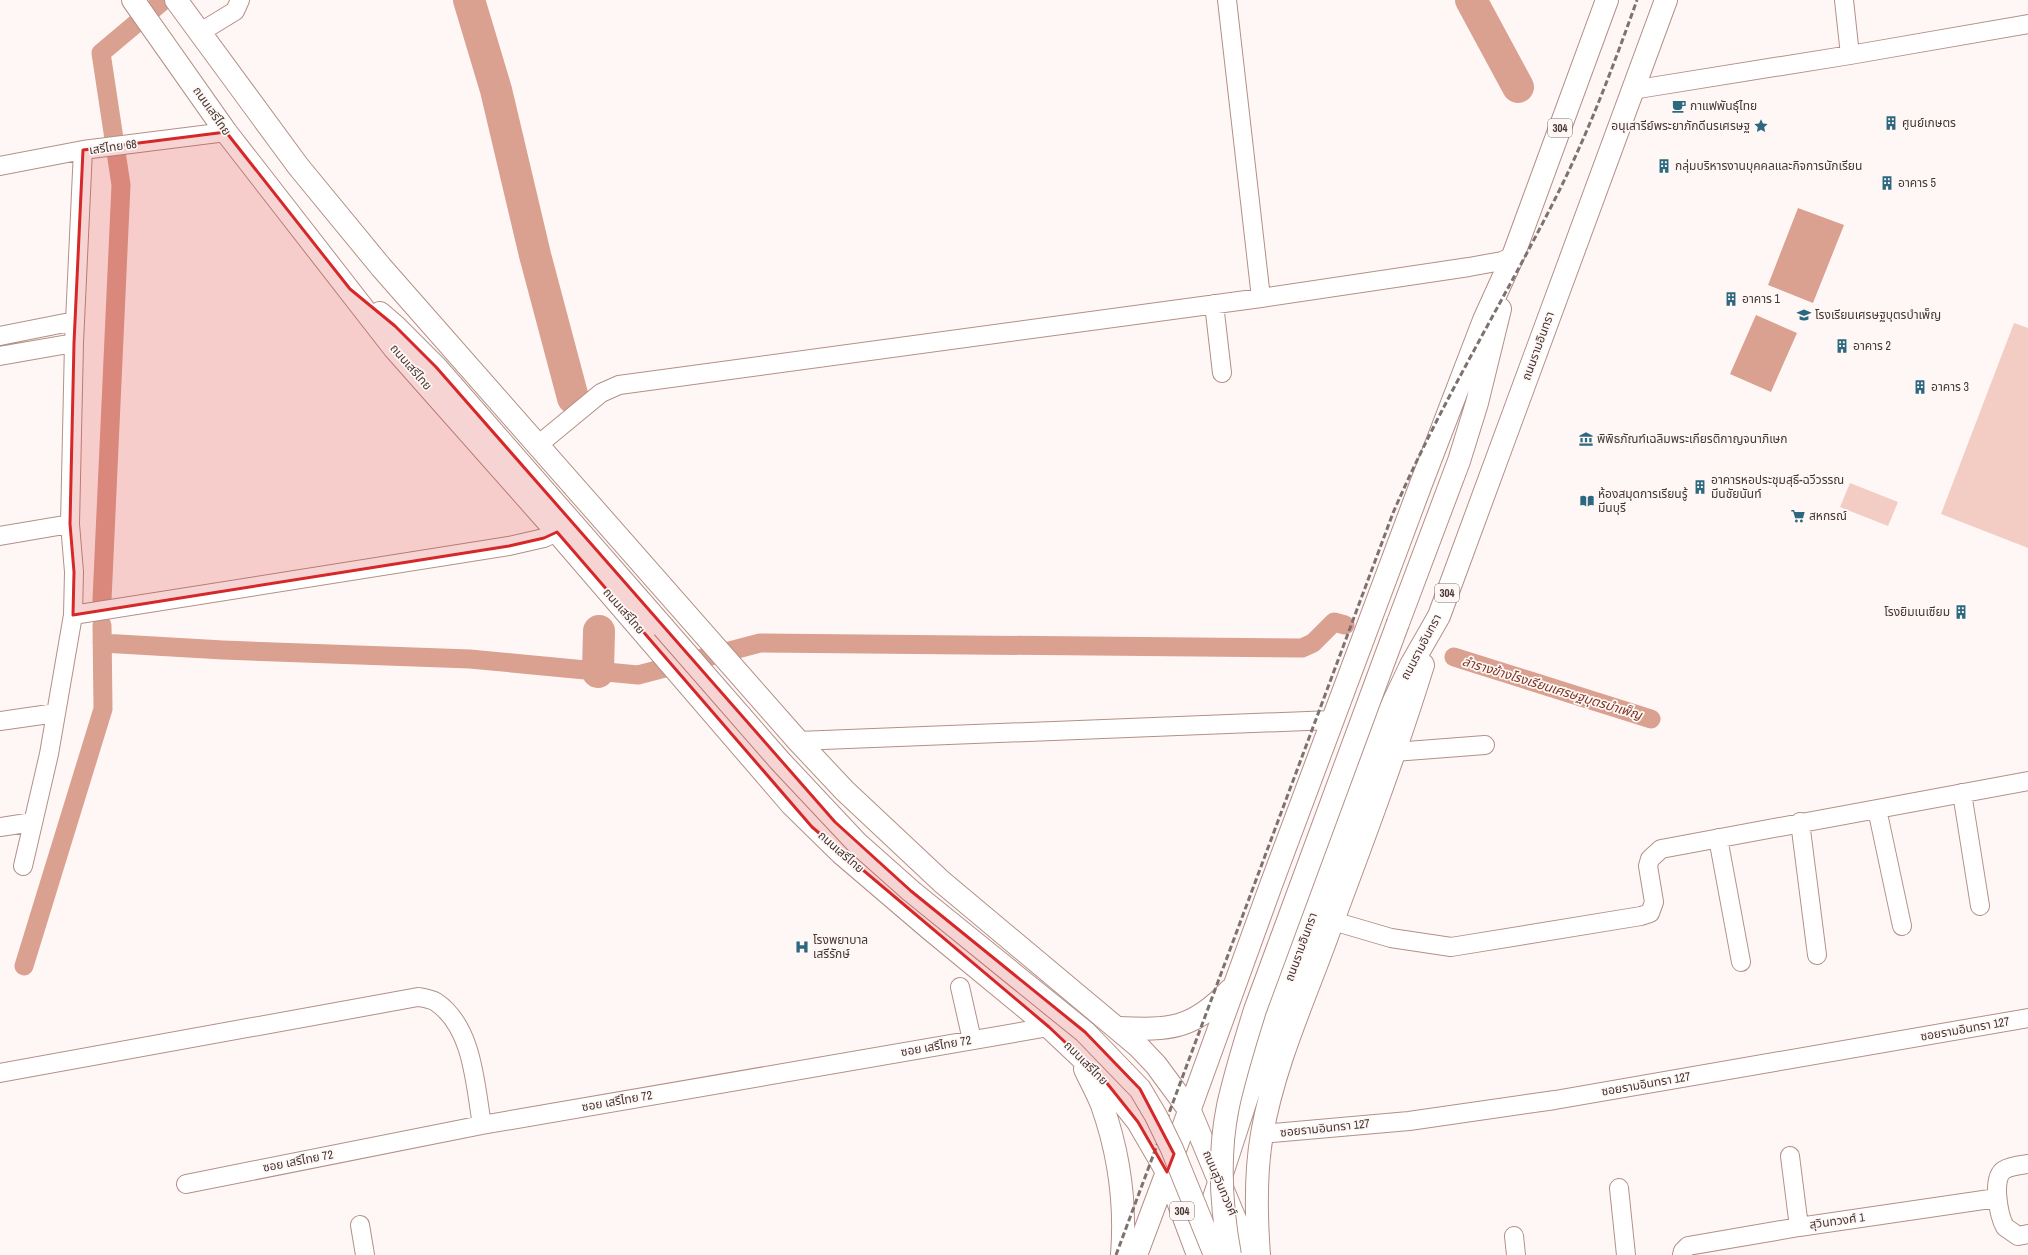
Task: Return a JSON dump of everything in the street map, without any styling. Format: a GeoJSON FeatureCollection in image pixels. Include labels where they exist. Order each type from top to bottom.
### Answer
{"type":"FeatureCollection","features":[{"type":"Feature","properties":{"kind":"main road","name":"ถนนเสรีไทย"},"geometry":{"type":"LineString","coordinates":[[133,0],[226,132],[350,289],[394,348],[557,532],[689,684],[746,753],[812,827],[930,929],[1049,1027],[1076,1052],[1121,1099],[1138,1122],[1167,1172]]}},
{"type":"Feature","properties":{"kind":"main road"},"geometry":{"type":"LineString","coordinates":[[176,0],[298,166],[344,222],[798,741],[845,791],[961,898],[1118,1028],[1156,1065],[1190,1111]]}},
{"type":"Feature","properties":{"kind":"main road","name":"304"},"geometry":{"type":"LineString","coordinates":[[1201,1254],[1167,1172],[1332,720],[1460,380],[1484,320],[1513,256],[1607,0]]}},
{"type":"Feature","properties":{"kind":"main road","name":"ถนนรามอินทรา"},"geometry":{"type":"LineString","coordinates":[[1201,1254],[1220,1181],[1252,1078],[1386,718],[1411,665],[1439,616],[1666,0]]}},
{"type":"Feature","properties":{"kind":"main road"},"geometry":{"type":"LineString","coordinates":[[1230,1255],[1222,1189],[1223,1144],[1228,1108],[1240,1058],[1255,1010],[1461,454],[1486,370],[1513,256]]}},
{"type":"Feature","properties":{"kind":"main road"},"geometry":{"type":"LineString","coordinates":[[350,289],[395,326],[436,367],[795,778],[852,838],[911,891],[1085,1032],[1140,1089],[1156,1116],[1172,1149],[1201,1254]]}},
{"type":"Feature","properties":{"kind":"main road"},"geometry":{"type":"LineString","coordinates":[[1259,1255],[1257,1203],[1262,1134],[1276,1078],[1394,752],[1439,616]]}},
{"type":"Feature","properties":{"kind":"main road"},"geometry":{"type":"LineString","coordinates":[[1287,842],[1334,858]]}},
{"type":"Feature","properties":{"kind":"main road"},"geometry":{"type":"LineString","coordinates":[[883,888],[895,887],[906,881],[911,874],[915,856]]}},
{"type":"Feature","properties":{"kind":"main road"},"geometry":{"type":"LineString","coordinates":[[1118,1028],[1152,1029],[1186,1024],[1214,1007],[1234,987]]}},
{"type":"Feature","properties":{"kind":"main road"},"geometry":{"type":"LineString","coordinates":[[1076,1052],[1101,1103],[1112,1137],[1123,1200],[1122,1255]]}},
{"type":"Feature","properties":{"kind":"main road","name":"ถนนสุวินทวงศ์"},"geometry":{"type":"LineString","coordinates":[[1190,1111],[1250,1255]]}},
{"type":"Feature","properties":{"kind":"main road"},"geometry":{"type":"LineString","coordinates":[[1136,1255],[1167,1172]]}},
{"type":"Feature","properties":{"kind":"street"},"geometry":{"type":"LineString","coordinates":[[196,29],[235,11],[240,0]]}},
{"type":"Feature","properties":{"kind":"street"},"geometry":{"type":"LineString","coordinates":[[1228,0],[1260,298]]}},
{"type":"Feature","properties":{"kind":"street"},"geometry":{"type":"LineString","coordinates":[[1844,0],[1850,55]]}},
{"type":"Feature","properties":{"kind":"street"},"geometry":{"type":"LineString","coordinates":[[1632,90],[1850,55],[2028,24]]}},
{"type":"Feature","properties":{"kind":"street","name":"เสรีไทย 68"},"geometry":{"type":"LineString","coordinates":[[0,166],[86,150],[226,132]]}},
{"type":"Feature","properties":{"kind":"street"},"geometry":{"type":"LineString","coordinates":[[24,866],[33,822],[47,768],[73,615],[74,572],[70,524],[74,342],[86,150]]}},
{"type":"Feature","properties":{"kind":"street"},"geometry":{"type":"LineString","coordinates":[[538,445],[601,393],[618,385],[1260,298],[1502,261],[1513,256]]}},
{"type":"Feature","properties":{"kind":"street"},"geometry":{"type":"LineString","coordinates":[[1214,304],[1222,373]]}},
{"type":"Feature","properties":{"kind":"street"},"geometry":{"type":"LineString","coordinates":[[0,336],[75,321]]}},
{"type":"Feature","properties":{"kind":"street"},"geometry":{"type":"LineString","coordinates":[[0,356],[74,342]]}},
{"type":"Feature","properties":{"kind":"street"},"geometry":{"type":"LineString","coordinates":[[0,536],[70,524]]}},
{"type":"Feature","properties":{"kind":"street"},"geometry":{"type":"LineString","coordinates":[[73,615],[509,546],[544,538],[557,532]]}},
{"type":"Feature","properties":{"kind":"street"},"geometry":{"type":"LineString","coordinates":[[0,721],[56,713]]}},
{"type":"Feature","properties":{"kind":"street"},"geometry":{"type":"LineString","coordinates":[[798,741],[1332,720]]}},
{"type":"Feature","properties":{"kind":"street"},"geometry":{"type":"LineString","coordinates":[[1394,752],[1485,745]]}},
{"type":"Feature","properties":{"kind":"street"},"geometry":{"type":"LineString","coordinates":[[1333,921],[1391,938],[1451,947],[1645,915],[1650,913],[1654,907],[1648,866],[1653,856],[1661,849],[1800,822],[2028,781]]}},
{"type":"Feature","properties":{"kind":"street"},"geometry":{"type":"LineString","coordinates":[[1962,793],[1980,906]]}},
{"type":"Feature","properties":{"kind":"street"},"geometry":{"type":"LineString","coordinates":[[1877,808],[1902,926]]}},
{"type":"Feature","properties":{"kind":"street"},"geometry":{"type":"LineString","coordinates":[[0,827],[33,822]]}},
{"type":"Feature","properties":{"kind":"street"},"geometry":{"type":"LineString","coordinates":[[1800,822],[1817,955]]}},
{"type":"Feature","properties":{"kind":"street"},"geometry":{"type":"LineString","coordinates":[[1718,838],[1741,962]]}},
{"type":"Feature","properties":{"kind":"street"},"geometry":{"type":"LineString","coordinates":[[960,987],[972,1040]]}},
{"type":"Feature","properties":{"kind":"street"},"geometry":{"type":"LineString","coordinates":[[0,1073],[418,997],[435,1002],[451,1016],[465,1041],[474,1076],[482,1124]]}},
{"type":"Feature","properties":{"kind":"street","name":"ซอยรามอินทรา 127"},"geometry":{"type":"LineString","coordinates":[[1262,1134],[1409,1121],[1555,1100],[2028,1018]]}},
{"type":"Feature","properties":{"kind":"street","name":"ซอย เสรีไทย 72"},"geometry":{"type":"LineString","coordinates":[[186,1184],[482,1124],[1049,1027]]}},
{"type":"Feature","properties":{"kind":"street"},"geometry":{"type":"LineString","coordinates":[[1790,1156],[1798,1227]]}},
{"type":"Feature","properties":{"kind":"street"},"geometry":{"type":"LineString","coordinates":[[2028,1164],[2004,1170],[1999,1174],[1997,1180],[1997,1198],[2005,1227],[2018,1236],[2028,1234]]}},
{"type":"Feature","properties":{"kind":"street"},"geometry":{"type":"LineString","coordinates":[[1619,1188],[1626,1255]]}},
{"type":"Feature","properties":{"kind":"street","name":"สุวินทวงศ์ 1"},"geometry":{"type":"LineString","coordinates":[[1682,1255],[1683,1251],[1688,1246],[1798,1227],[1997,1198]]}},
{"type":"Feature","properties":{"kind":"street"},"geometry":{"type":"LineString","coordinates":[[360,1225],[366,1255]]}},
{"type":"Feature","properties":{"kind":"street"},"geometry":{"type":"LineString","coordinates":[[1514,1236],[1516,1255]]}},
{"type":"Feature","properties":{"kind":"highlighted area"},"geometry":{"type":"Polygon","coordinates":[[[226,132],[350,289],[395,326],[436,367],[835,822],[911,891],[1085,1032],[1115,1061],[1140,1089],[1172,1149],[1174,1154],[1167,1172],[1138,1122],[1102,1077],[1049,1027],[812,827],[557,532],[544,538],[509,546],[73,615],[74,572],[70,524],[74,343],[83,150],[226,132]]]}},
{"type":"Feature","properties":{"kind":"shaded area"},"geometry":{"type":"Polygon","coordinates":[[[1798,208],[1844,225],[1813,303],[1768,285],[1798,208]]]}},
{"type":"Feature","properties":{"kind":"shaded area"},"geometry":{"type":"Polygon","coordinates":[[[1756,315],[1797,333],[1771,392],[1730,374],[1756,315]]]}},
{"type":"Feature","properties":{"kind":"shaded area"},"geometry":{"type":"Polygon","coordinates":[[[2014,323],[2028,328],[2028,548],[1941,514],[2014,323]]]}},
{"type":"Feature","properties":{"kind":"shaded area"},"geometry":{"type":"Polygon","coordinates":[[[1850,483],[1898,502],[1888,526],[1840,507],[1850,483]]]}},
{"type":"Feature","properties":{"kind":"waterway"},"geometry":{"type":"LineString","coordinates":[[102,600],[121,185],[101,53],[164,0]]}},
{"type":"Feature","properties":{"kind":"waterway"},"geometry":{"type":"LineString","coordinates":[[469,0],[496,90],[535,255],[573,398]]}},
{"type":"Feature","properties":{"kind":"waterway"},"geometry":{"type":"LineString","coordinates":[[1471,0],[1518,87]]}},
{"type":"Feature","properties":{"kind":"waterway"},"geometry":{"type":"LineString","coordinates":[[102,643],[223,650],[470,659],[638,675],[760,643],[1302,648],[1313,643],[1334,622],[1345,625]]}},
{"type":"Feature","properties":{"kind":"waterway"},"geometry":{"type":"LineString","coordinates":[[24,966],[103,709],[102,625]]}},
{"type":"Feature","properties":{"kind":"waterway"},"geometry":{"type":"LineString","coordinates":[[598,672],[599,631]]}},
{"type":"Feature","properties":{"kind":"waterway","name":"ลำรางข้างโรงเรียนเศรษฐบุตรบำเพ็ญ"},"geometry":{"type":"LineString","coordinates":[[1454,657],[1651,719]]}},
{"type":"Feature","properties":{"kind":"railway"},"geometry":{"type":"LineString","coordinates":[[1116,1255],[1393,513],[1411,473],[1451,393],[1535,238],[1567,175],[1599,100],[1637,0]]}},
{"type":"Feature","properties":{"kind":"place","name":"กาแฟพันธ์ุไทย"},"geometry":{"type":"Point","coordinates":[1679,106]}},
{"type":"Feature","properties":{"kind":"place","name":"ศูนย์เกษตร"},"geometry":{"type":"Point","coordinates":[1891,123]}},
{"type":"Feature","properties":{"kind":"place","name":"อนุเสารีย์พระยาภักดีนรเศรษฐ"},"geometry":{"type":"Point","coordinates":[1761,126]}},
{"type":"Feature","properties":{"kind":"place","name":"กลุ่มบริหารงานบุคคลและกิจการนักเรียน"},"geometry":{"type":"Point","coordinates":[1664,166]}},
{"type":"Feature","properties":{"kind":"place","name":"อาคาร 5"},"geometry":{"type":"Point","coordinates":[1887,183]}},
{"type":"Feature","properties":{"kind":"place","name":"อาคาร 1"},"geometry":{"type":"Point","coordinates":[1731,299]}},
{"type":"Feature","properties":{"kind":"place","name":"โรงเรียนเศรษฐบุตรบำเพ็ญ"},"geometry":{"type":"Point","coordinates":[1804,315]}},
{"type":"Feature","properties":{"kind":"place","name":"อาคาร 2"},"geometry":{"type":"Point","coordinates":[1842,346]}},
{"type":"Feature","properties":{"kind":"place","name":"อาคาร 3"},"geometry":{"type":"Point","coordinates":[1920,387]}},
{"type":"Feature","properties":{"kind":"place","name":"พิพิธภัณฑ์เฉลิมพระเกียรติกาญจนาภิเษก"},"geometry":{"type":"Point","coordinates":[1586,439]}},
{"type":"Feature","properties":{"kind":"place","name":"อาคารหอประชุมสุธี-ฉวีวรรณ มีนชัยนันท์"},"geometry":{"type":"Point","coordinates":[1700,487]}},
{"type":"Feature","properties":{"kind":"place","name":"ห้องสมุดการเรียนรู้ มีนบุรี"},"geometry":{"type":"Point","coordinates":[1587,501]}},
{"type":"Feature","properties":{"kind":"place","name":"สหกรณ์"},"geometry":{"type":"Point","coordinates":[1798,516]}},
{"type":"Feature","properties":{"kind":"place","name":"โรงยิมเนเซียม"},"geometry":{"type":"Point","coordinates":[1961,612]}},
{"type":"Feature","properties":{"kind":"place","name":"โรงพยาบาล เสรีรักษ์"},"geometry":{"type":"Point","coordinates":[802,947]}}]}
